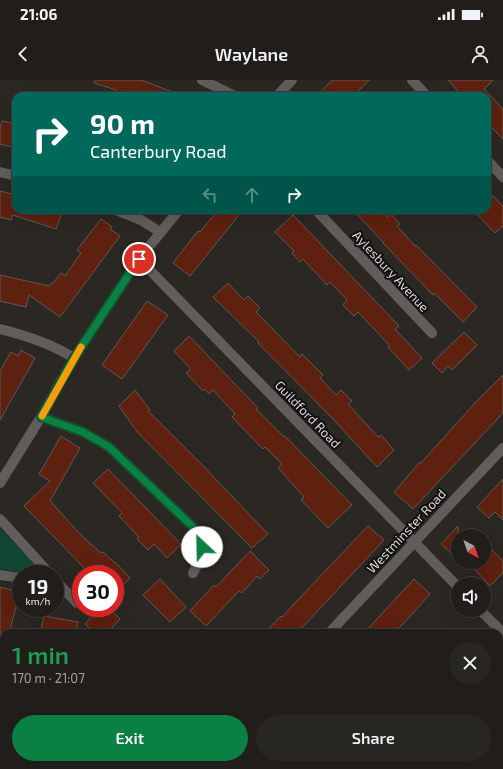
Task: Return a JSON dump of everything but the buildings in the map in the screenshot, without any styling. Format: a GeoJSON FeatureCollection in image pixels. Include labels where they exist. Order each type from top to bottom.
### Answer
{"type":"FeatureCollection","features":[{"type":"Feature","properties":{"kind":"street"},"geometry":{"type":"LineString","coordinates":[[202,80],[227,92]]}},
{"type":"Feature","properties":{"kind":"street"},"geometry":{"type":"LineString","coordinates":[[281,92],[292,80]]}},
{"type":"Feature","properties":{"kind":"street"},"geometry":{"type":"LineString","coordinates":[[412,80],[423,92]]}},
{"type":"Feature","properties":{"kind":"street"},"geometry":{"type":"LineString","coordinates":[[491,164],[503,178]]}},
{"type":"Feature","properties":{"kind":"street"},"geometry":{"type":"LineString","coordinates":[[0,172],[12,175]]}},
{"type":"Feature","properties":{"kind":"street"},"geometry":{"type":"LineString","coordinates":[[126,214],[141,220],[160,232]]}},
{"type":"Feature","properties":{"kind":"street"},"geometry":{"type":"LineString","coordinates":[[0,482],[41,417],[74,358],[139,259],[176,214]]}},
{"type":"Feature","properties":{"kind":"street","name":"Aylesbury Avenue"},"geometry":{"type":"LineString","coordinates":[[320,214],[432,333]]}},
{"type":"Feature","properties":{"kind":"street","name":"Guildford Road"},"geometry":{"type":"LineString","coordinates":[[139,259],[451,580]]}},
{"type":"Feature","properties":{"kind":"street"},"geometry":{"type":"LineString","coordinates":[[0,329],[40,342],[62,351],[74,358]]}},
{"type":"Feature","properties":{"kind":"street"},"geometry":{"type":"LineString","coordinates":[[41,417],[83,432],[109,447],[193,527],[200,536],[203,556],[193,573]]}},
{"type":"Feature","properties":{"kind":"street","name":"Westminster Road"},"geometry":{"type":"LineString","coordinates":[[333,629],[503,448]]}},
{"type":"Feature","properties":{"kind":"street"},"geometry":{"type":"LineString","coordinates":[[0,519],[42,565]]}},
{"type":"Feature","properties":{"kind":"street"},"geometry":{"type":"LineString","coordinates":[[0,575],[12,577]]}},
{"type":"Feature","properties":{"kind":"street"},"geometry":{"type":"LineString","coordinates":[[64,591],[72,598]]}},
{"type":"Feature","properties":{"kind":"street"},"geometry":{"type":"LineString","coordinates":[[487,617],[499,629]]}},
{"type":"Feature","properties":{"kind":"green space"},"geometry":{"type":"Polygon","coordinates":[[[0,529],[34,564],[12,565],[12,571],[0,569],[0,529]]]}},
{"type":"Feature","properties":{"kind":"slow traffic"},"geometry":{"type":"LineString","coordinates":[[42,416],[81,347]]}},
{"type":"Feature","properties":{"kind":"route"},"geometry":{"type":"LineString","coordinates":[[139,259],[74,358],[41,417],[83,432],[109,447],[193,527],[200,536],[202,547]]}}]}
